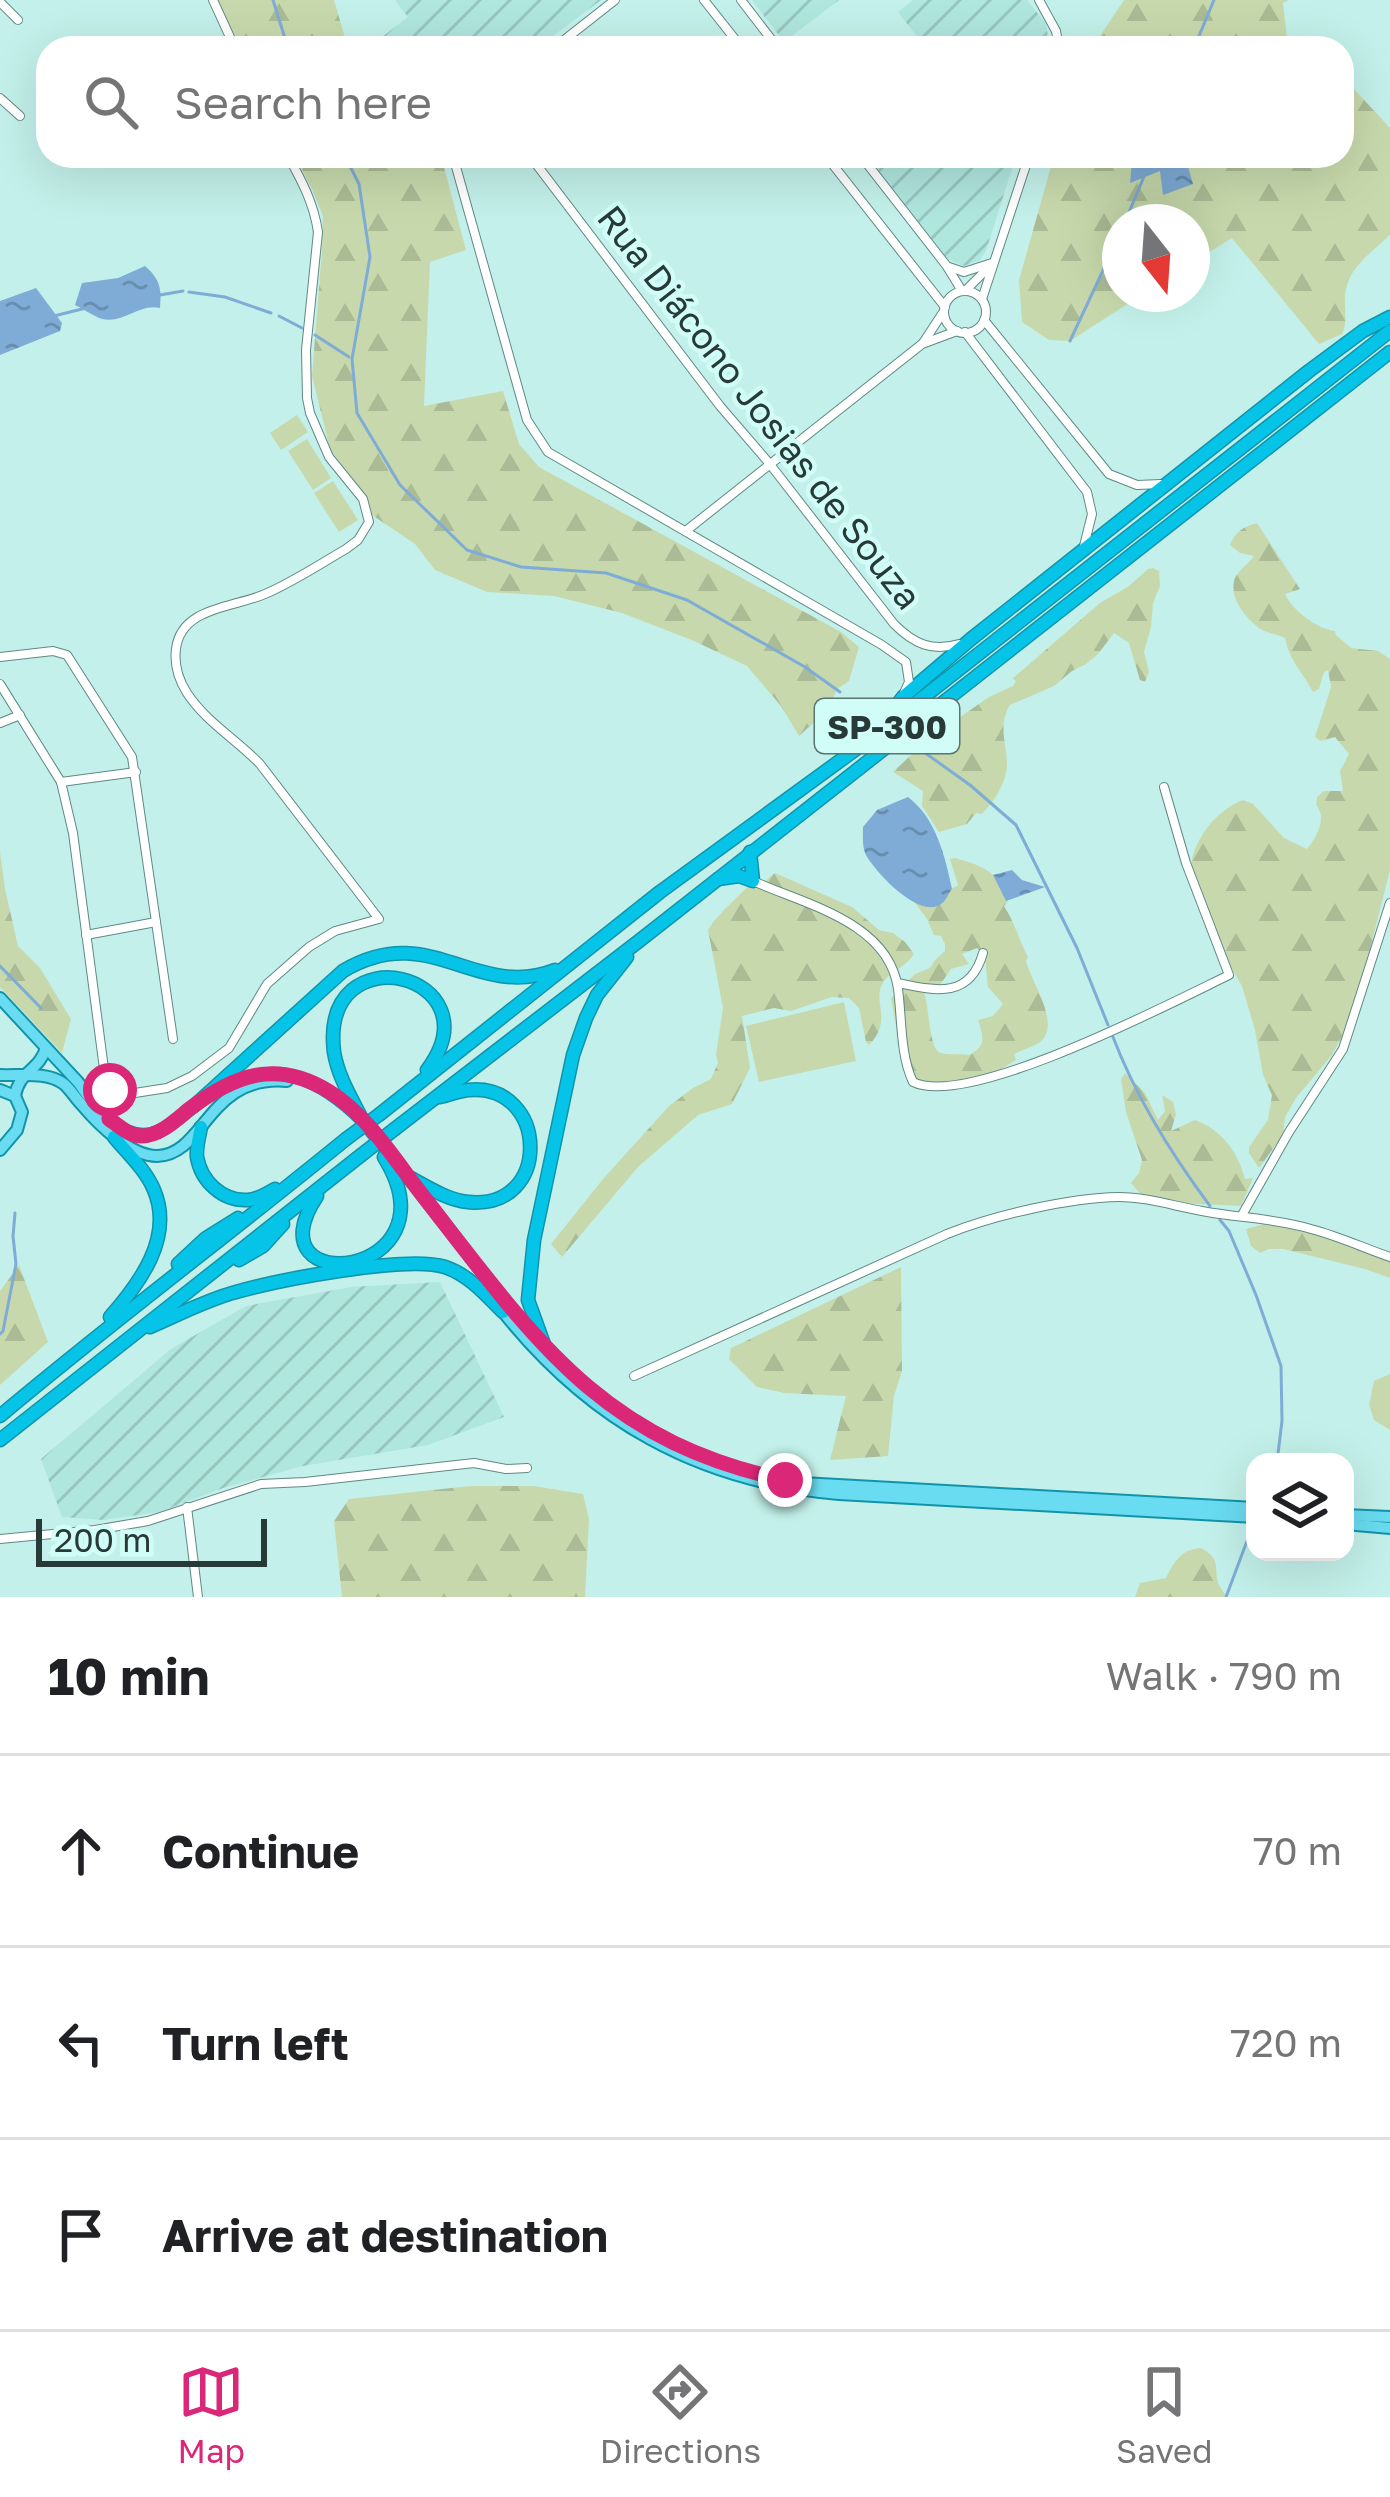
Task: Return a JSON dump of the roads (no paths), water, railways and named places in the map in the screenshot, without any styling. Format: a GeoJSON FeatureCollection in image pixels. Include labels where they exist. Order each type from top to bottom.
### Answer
{"type":"FeatureCollection","features":[{"type":"Feature","properties":{"kind":"highway"},"geometry":{"type":"LineString","coordinates":[[874,736],[903,697],[971,639],[1341,346],[1390,317]]}},
{"type":"Feature","properties":{"kind":"highway","name":"SP-300"},"geometry":{"type":"LineString","coordinates":[[0,1416],[661,892],[874,736],[1390,331]]}},
{"type":"Feature","properties":{"kind":"highway","name":"SP-300"},"geometry":{"type":"LineString","coordinates":[[0,1440],[1390,352]]}},
{"type":"Feature","properties":{"kind":"highway"},"geometry":{"type":"LineString","coordinates":[[717,879],[739,876],[753,881],[750,852]]}},
{"type":"Feature","properties":{"kind":"highway"},"geometry":{"type":"LineString","coordinates":[[544,1347],[528,1300],[529,1273],[574,1055],[597,994],[639,941]]}},
{"type":"Feature","properties":{"kind":"highway"},"geometry":{"type":"LineString","coordinates":[[194,1106],[343,971],[367,959],[398,952],[421,954],[520,978],[552,972],[583,955]]}},
{"type":"Feature","properties":{"kind":"highway"},"geometry":{"type":"LineString","coordinates":[[363,1120],[340,1072],[335,1025],[350,994],[374,978],[393,976],[414,982],[439,1008],[443,1041],[417,1084]]}},
{"type":"Feature","properties":{"kind":"highway"},"geometry":{"type":"LineString","coordinates":[[407,1176],[469,1202],[504,1195],[529,1167],[530,1132],[512,1104],[470,1090],[433,1099]]}},
{"type":"Feature","properties":{"kind":"highway"},"geometry":{"type":"LineString","coordinates":[[201,1127],[196,1153],[205,1179],[234,1199],[255,1199],[312,1167]]}},
{"type":"Feature","properties":{"kind":"highway"},"geometry":{"type":"LineString","coordinates":[[92,1339],[142,1279],[159,1220],[158,1201],[148,1179],[114,1137]]}},
{"type":"Feature","properties":{"kind":"highway"},"geometry":{"type":"LineString","coordinates":[[326,1184],[306,1212],[301,1235],[304,1247],[313,1257],[334,1265],[364,1259],[379,1250],[402,1214],[396,1177],[384,1157]]}},
{"type":"Feature","properties":{"kind":"highway"},"geometry":{"type":"LineString","coordinates":[[133,1335],[232,1292],[423,1263],[464,1276],[503,1312]]}},
{"type":"Feature","properties":{"kind":"main road"},"geometry":{"type":"LineString","coordinates":[[0,998],[89,1098],[126,1132],[147,1135],[172,1124],[242,1078],[287,1074],[328,1091],[363,1120],[544,1347],[584,1386],[632,1421],[692,1452],[763,1476],[831,1486],[1246,1512]]}},
{"type":"Feature","properties":{"kind":"main road"},"geometry":{"type":"LineString","coordinates":[[2,1145],[21,1121],[16,1096],[22,1076],[43,1060],[46,1048]]}},
{"type":"Feature","properties":{"kind":"main road"},"geometry":{"type":"LineString","coordinates":[[0,1075],[51,1078],[64,1084],[93,1119],[148,1156],[176,1151],[220,1103],[254,1084],[283,1081],[322,1091],[369,1136],[503,1312],[561,1376],[598,1408],[682,1456],[743,1478],[839,1494],[1246,1513]]}},
{"type":"Feature","properties":{"kind":"main road"},"geometry":{"type":"LineString","coordinates":[[89,1098],[100,1095],[106,1084]]}},
{"type":"Feature","properties":{"kind":"main road"},"geometry":{"type":"LineString","coordinates":[[0,1090],[16,1096]]}},
{"type":"Feature","properties":{"kind":"main road"},"geometry":{"type":"LineString","coordinates":[[1354,1515],[1390,1517]]}},
{"type":"Feature","properties":{"kind":"main road"},"geometry":{"type":"LineString","coordinates":[[1354,1525],[1390,1528]]}},
{"type":"Feature","properties":{"kind":"street"},"geometry":{"type":"LineString","coordinates":[[213,0],[230,36]]}},
{"type":"Feature","properties":{"kind":"street"},"geometry":{"type":"LineString","coordinates":[[569,36],[615,0]]}},
{"type":"Feature","properties":{"kind":"street"},"geometry":{"type":"LineString","coordinates":[[704,0],[732,36]]}},
{"type":"Feature","properties":{"kind":"street"},"geometry":{"type":"LineString","coordinates":[[741,0],[769,36]]}},
{"type":"Feature","properties":{"kind":"street"},"geometry":{"type":"LineString","coordinates":[[1039,0],[1057,36]]}},
{"type":"Feature","properties":{"kind":"street"},"geometry":{"type":"LineString","coordinates":[[0,2],[18,20]]}},
{"type":"Feature","properties":{"kind":"street"},"geometry":{"type":"LineString","coordinates":[[0,98],[20,116]]}},
{"type":"Feature","properties":{"kind":"street"},"geometry":{"type":"LineString","coordinates":[[109,1119],[110,1104],[122,1096],[167,1088],[229,1048],[267,984],[309,947],[335,931],[379,920],[260,764],[203,715],[175,665],[178,634],[192,618],[271,592],[346,549],[369,522],[363,499],[328,457],[310,413],[306,350],[318,232],[315,213],[295,168]]}},
{"type":"Feature","properties":{"kind":"street"},"geometry":{"type":"LineString","coordinates":[[456,168],[527,420],[548,452],[882,644],[905,662],[909,682],[903,697]]}},
{"type":"Feature","properties":{"kind":"street","name":"Rua Diácono Josias de Souza"},"geometry":{"type":"LineString","coordinates":[[539,168],[894,624],[925,646],[954,646],[971,639]]}},
{"type":"Feature","properties":{"kind":"street"},"geometry":{"type":"LineString","coordinates":[[835,168],[944,309],[946,321],[961,332],[1087,492],[1092,514],[1083,549]]}},
{"type":"Feature","properties":{"kind":"street"},"geometry":{"type":"LineString","coordinates":[[870,168],[964,291],[982,299]]}},
{"type":"Feature","properties":{"kind":"street"},"geometry":{"type":"LineString","coordinates":[[922,344],[979,327],[984,320],[982,299],[1025,168]]}},
{"type":"Feature","properties":{"kind":"street"},"geometry":{"type":"LineString","coordinates":[[686,530],[922,344],[952,295],[964,291],[994,262]]}},
{"type":"Feature","properties":{"kind":"street"},"geometry":{"type":"LineString","coordinates":[[946,265],[964,272],[994,262]]}},
{"type":"Feature","properties":{"kind":"street"},"geometry":{"type":"LineString","coordinates":[[984,320],[1109,475],[1145,486],[1179,475]]}},
{"type":"Feature","properties":{"kind":"street"},"geometry":{"type":"LineString","coordinates":[[0,656],[53,651],[67,655],[132,757],[173,1039]]}},
{"type":"Feature","properties":{"kind":"street"},"geometry":{"type":"LineString","coordinates":[[0,684],[61,782],[73,833],[106,1084],[122,1096]]}},
{"type":"Feature","properties":{"kind":"street"},"geometry":{"type":"LineString","coordinates":[[0,723],[20,715]]}},
{"type":"Feature","properties":{"kind":"street"},"geometry":{"type":"LineString","coordinates":[[61,782],[136,772]]}},
{"type":"Feature","properties":{"kind":"street"},"geometry":{"type":"LineString","coordinates":[[753,881],[844,919],[872,941],[898,983],[913,1082],[922,1086],[979,1080],[1028,1067],[1229,975],[1186,863],[1164,787]]}},
{"type":"Feature","properties":{"kind":"street"},"geometry":{"type":"LineString","coordinates":[[1242,1215],[1343,1049],[1390,903]]}},
{"type":"Feature","properties":{"kind":"street"},"geometry":{"type":"LineString","coordinates":[[86,935],[156,922]]}},
{"type":"Feature","properties":{"kind":"street"},"geometry":{"type":"LineString","coordinates":[[898,983],[950,988],[971,979],[983,953]]}},
{"type":"Feature","properties":{"kind":"street"},"geometry":{"type":"LineString","coordinates":[[634,1376],[969,1225],[1062,1203],[1120,1197],[1242,1215],[1310,1228],[1390,1257]]}},
{"type":"Feature","properties":{"kind":"street"},"geometry":{"type":"LineString","coordinates":[[0,1538],[148,1521],[261,1484],[474,1462],[527,1468]]}},
{"type":"Feature","properties":{"kind":"street"},"geometry":{"type":"LineString","coordinates":[[187,1507],[198,1597]]}},
{"type":"Feature","properties":{"kind":"water"},"geometry":{"type":"Polygon","coordinates":[[[1131,168],[1188,168],[1193,184],[1163,195],[1160,171],[1130,183],[1131,168]]]}},
{"type":"Feature","properties":{"kind":"water"},"geometry":{"type":"Polygon","coordinates":[[[145,266],[159,285],[160,308],[110,320],[75,305],[82,283],[118,278],[145,266]]]}},
{"type":"Feature","properties":{"kind":"water"},"geometry":{"type":"Polygon","coordinates":[[[36,288],[62,323],[60,331],[0,355],[0,301],[36,288]]]}},
{"type":"Feature","properties":{"kind":"water"},"geometry":{"type":"Polygon","coordinates":[[[908,797],[932,827],[952,889],[943,903],[932,907],[899,892],[864,849],[863,827],[877,810],[908,797]]]}},
{"type":"Feature","properties":{"kind":"water"},"geometry":{"type":"Polygon","coordinates":[[[1012,870],[1022,880],[1045,887],[1006,901],[993,875],[1012,870]]]}},
{"type":"Feature","properties":{"kind":"waterway"},"geometry":{"type":"LineString","coordinates":[[273,0],[284,36]]}},
{"type":"Feature","properties":{"kind":"waterway"},"geometry":{"type":"LineString","coordinates":[[1199,36],[1214,0]]}},
{"type":"Feature","properties":{"kind":"waterway"},"geometry":{"type":"LineString","coordinates":[[351,168],[359,184],[370,257],[352,359],[357,413],[400,485],[467,550],[521,567],[606,573],[687,600],[840,692]]}},
{"type":"Feature","properties":{"kind":"waterway"},"geometry":{"type":"LineString","coordinates":[[1132,204],[1145,174]]}},
{"type":"Feature","properties":{"kind":"waterway"},"geometry":{"type":"LineString","coordinates":[[1070,341],[1102,273]]}},
{"type":"Feature","properties":{"kind":"waterway"},"geometry":{"type":"LineString","coordinates":[[160,295],[183,291]]}},
{"type":"Feature","properties":{"kind":"waterway"},"geometry":{"type":"LineString","coordinates":[[189,292],[225,297],[271,313]]}},
{"type":"Feature","properties":{"kind":"waterway"},"geometry":{"type":"LineString","coordinates":[[54,316],[86,308]]}},
{"type":"Feature","properties":{"kind":"waterway"},"geometry":{"type":"LineString","coordinates":[[279,316],[302,328]]}},
{"type":"Feature","properties":{"kind":"waterway"},"geometry":{"type":"LineString","coordinates":[[315,335],[349,357]]}},
{"type":"Feature","properties":{"kind":"waterway"},"geometry":{"type":"LineString","coordinates":[[907,740],[1016,825],[1077,948],[1108,1025]]}},
{"type":"Feature","properties":{"kind":"waterway"},"geometry":{"type":"LineString","coordinates":[[0,966],[41,1008]]}},
{"type":"Feature","properties":{"kind":"waterway"},"geometry":{"type":"LineString","coordinates":[[1113,1037],[1156,1125],[1210,1206]]}},
{"type":"Feature","properties":{"kind":"waterway"},"geometry":{"type":"LineString","coordinates":[[0,1334],[16,1264],[15,1213]]}},
{"type":"Feature","properties":{"kind":"waterway"},"geometry":{"type":"LineString","coordinates":[[1220,1220],[1256,1295],[1281,1366],[1278,1453]]}},
{"type":"Feature","properties":{"kind":"waterway"},"geometry":{"type":"LineString","coordinates":[[1226,1597],[1246,1544]]}}]}
